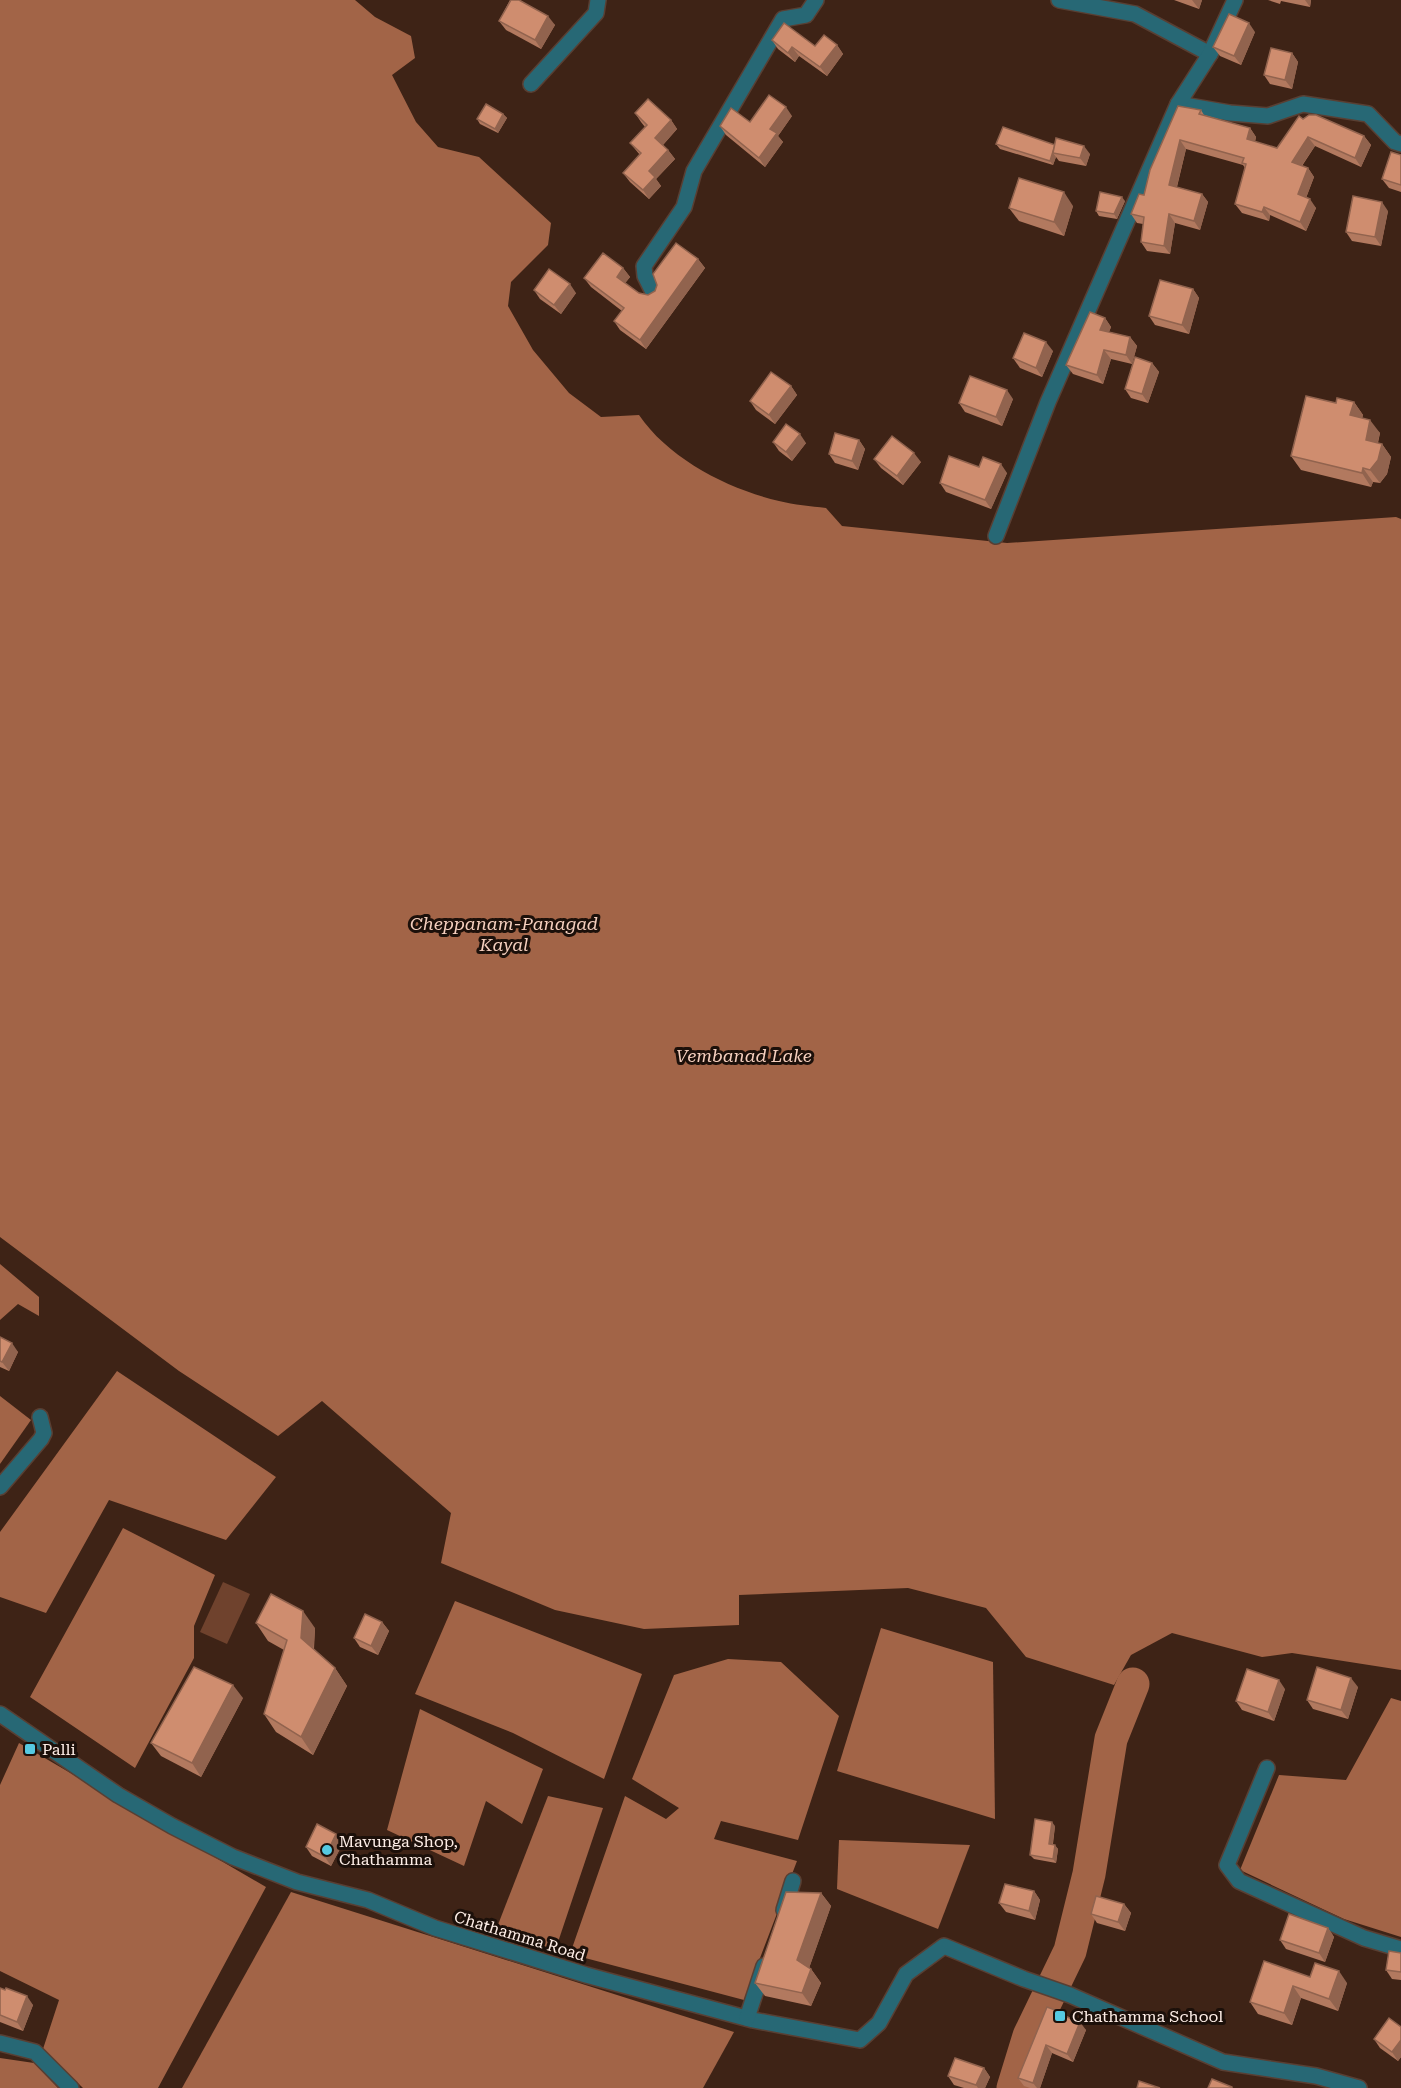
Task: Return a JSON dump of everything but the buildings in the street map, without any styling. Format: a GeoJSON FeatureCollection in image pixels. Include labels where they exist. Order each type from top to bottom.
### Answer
{"type":"FeatureCollection","features":[{"type":"Feature","properties":{"kind":"street"},"geometry":{"type":"LineString","coordinates":[[531,84],[596,13],[598,0]]}},
{"type":"Feature","properties":{"kind":"street"},"geometry":{"type":"LineString","coordinates":[[654,294],[645,276],[644,266],[684,207],[694,171],[783,19],[806,15],[816,0]]}},
{"type":"Feature","properties":{"kind":"street"},"geometry":{"type":"LineString","coordinates":[[1059,0],[1135,14],[1210,54]]}},
{"type":"Feature","properties":{"kind":"street"},"geometry":{"type":"LineString","coordinates":[[996,536],[1048,402],[1178,104],[1210,54],[1235,0]]}},
{"type":"Feature","properties":{"kind":"street"},"geometry":{"type":"LineString","coordinates":[[1178,104],[1230,113],[1268,116],[1303,105],[1368,114],[1395,142],[1401,144]]}},
{"type":"Feature","properties":{"kind":"street"},"geometry":{"type":"LineString","coordinates":[[0,1487],[41,1439],[44,1433],[40,1418]]}},
{"type":"Feature","properties":{"kind":"street","name":"Chathamma Road"},"geometry":{"type":"LineString","coordinates":[[2,1721],[118,1795],[233,1857],[297,1882],[368,1900],[435,1928],[586,1976],[747,2018],[860,2040],[879,2023],[906,1974],[944,1946],[1070,1995],[1223,2062],[1316,2076],[1359,2088]]}},
{"type":"Feature","properties":{"kind":"street"},"geometry":{"type":"LineString","coordinates":[[1267,1768],[1227,1865],[1239,1881],[1364,1938],[1401,1949]]}},
{"type":"Feature","properties":{"kind":"street"},"geometry":{"type":"LineString","coordinates":[[779,1923],[793,1881]]}},
{"type":"Feature","properties":{"kind":"street"},"geometry":{"type":"LineString","coordinates":[[747,2018],[768,1955]]}},
{"type":"Feature","properties":{"kind":"street"},"geometry":{"type":"LineString","coordinates":[[0,2043],[35,2052],[71,2088]]}},
{"type":"Feature","properties":{"kind":"shaded area"},"geometry":{"type":"Polygon","coordinates":[[[223,1582],[250,1594],[227,1644],[200,1632],[223,1582]]]}},
{"type":"Feature","properties":{"kind":"water","name":"Vembanad Lake"},"geometry":{"type":"Polygon","coordinates":[[[0,0],[355,0],[375,17],[411,36],[415,58],[392,75],[416,122],[438,147],[479,157],[551,223],[548,245],[511,282],[508,306],[533,350],[569,393],[601,417],[639,415],[666,445],[683,458],[701,470],[740,489],[785,502],[826,508],[842,526],[1007,543],[1396,517],[1401,519],[1401,1670],[1292,1653],[1262,1657],[1172,1633],[1131,1655],[1114,1685],[1026,1657],[986,1608],[908,1588],[739,1595],[739,1625],[644,1629],[555,1610],[441,1563],[451,1513],[322,1401],[278,1436],[179,1371],[0,1237],[0,0]]]}},
{"type":"Feature","properties":{"kind":"water"},"geometry":{"type":"Polygon","coordinates":[[[0,1264],[39,1297],[39,1316],[18,1304],[0,1320],[0,1264]]]}},
{"type":"Feature","properties":{"kind":"water"},"geometry":{"type":"Polygon","coordinates":[[[117,1371],[276,1477],[226,1540],[109,1500],[46,1613],[0,1597],[0,1532],[117,1371]]]}},
{"type":"Feature","properties":{"kind":"water"},"geometry":{"type":"Polygon","coordinates":[[[0,1396],[31,1420],[0,1464],[0,1396]]]}},
{"type":"Feature","properties":{"kind":"water"},"geometry":{"type":"Polygon","coordinates":[[[123,1528],[215,1575],[194,1626],[194,1658],[135,1768],[30,1697],[123,1528]]]}},
{"type":"Feature","properties":{"kind":"water"},"geometry":{"type":"Polygon","coordinates":[[[455,1601],[642,1674],[604,1779],[513,1733],[415,1694],[455,1601]]]}},
{"type":"Feature","properties":{"kind":"water"},"geometry":{"type":"Polygon","coordinates":[[[881,1628],[993,1662],[995,1819],[837,1771],[881,1628]]]}},
{"type":"Feature","properties":{"kind":"water"},"geometry":{"type":"Polygon","coordinates":[[[728,1659],[781,1662],[839,1716],[798,1840],[721,1821],[714,1839],[797,1861],[744,2000],[570,1954],[625,1796],[666,1819],[679,1808],[632,1779],[674,1675],[728,1659]]]}},
{"type":"Feature","properties":{"kind":"water"},"geometry":{"type":"Polygon","coordinates":[[[1391,1698],[1401,1701],[1401,1937],[1344,1919],[1240,1870],[1279,1775],[1346,1780],[1391,1698]]]}},
{"type":"Feature","properties":{"kind":"water"},"geometry":{"type":"Polygon","coordinates":[[[420,1709],[543,1769],[522,1824],[486,1801],[464,1866],[387,1830],[420,1709]]]}},
{"type":"Feature","properties":{"kind":"water"},"geometry":{"type":"Polygon","coordinates":[[[19,1743],[266,1887],[158,2088],[83,2088],[43,2049],[59,2000],[0,1971],[0,1785],[19,1743]]]}},
{"type":"Feature","properties":{"kind":"water"},"geometry":{"type":"Polygon","coordinates":[[[548,1796],[603,1808],[555,1951],[494,1935],[548,1796]]]}},
{"type":"Feature","properties":{"kind":"water"},"geometry":{"type":"Polygon","coordinates":[[[839,1840],[970,1845],[938,1929],[837,1889],[839,1840]]]}},
{"type":"Feature","properties":{"kind":"water"},"geometry":{"type":"Polygon","coordinates":[[[291,1892],[734,2032],[703,2088],[182,2088],[291,1892]]]}},
{"type":"Feature","properties":{"kind":"water"},"geometry":{"type":"Polygon","coordinates":[[[0,2058],[34,2063],[58,2088],[0,2088],[0,2058]]]}},
{"type":"Feature","properties":{"kind":"waterway"},"geometry":{"type":"LineString","coordinates":[[1013,2088],[1029,2036],[1070,1951],[1089,1874],[1111,1739],[1133,1684]]}},
{"type":"Feature","properties":{"kind":"place","name":"Palli"},"geometry":{"type":"Point","coordinates":[30,1749]}},
{"type":"Feature","properties":{"kind":"place","name":"Mavunga Shop, Chathamma"},"geometry":{"type":"Point","coordinates":[327,1850]}},
{"type":"Feature","properties":{"kind":"place","name":"Chathamma School"},"geometry":{"type":"Point","coordinates":[1060,2016]}},
{"type":"Feature","properties":{"kind":"water label","name":"Cheppanam-Panagad Kayal"},"geometry":{"type":"Point","coordinates":[504,933]}}]}
